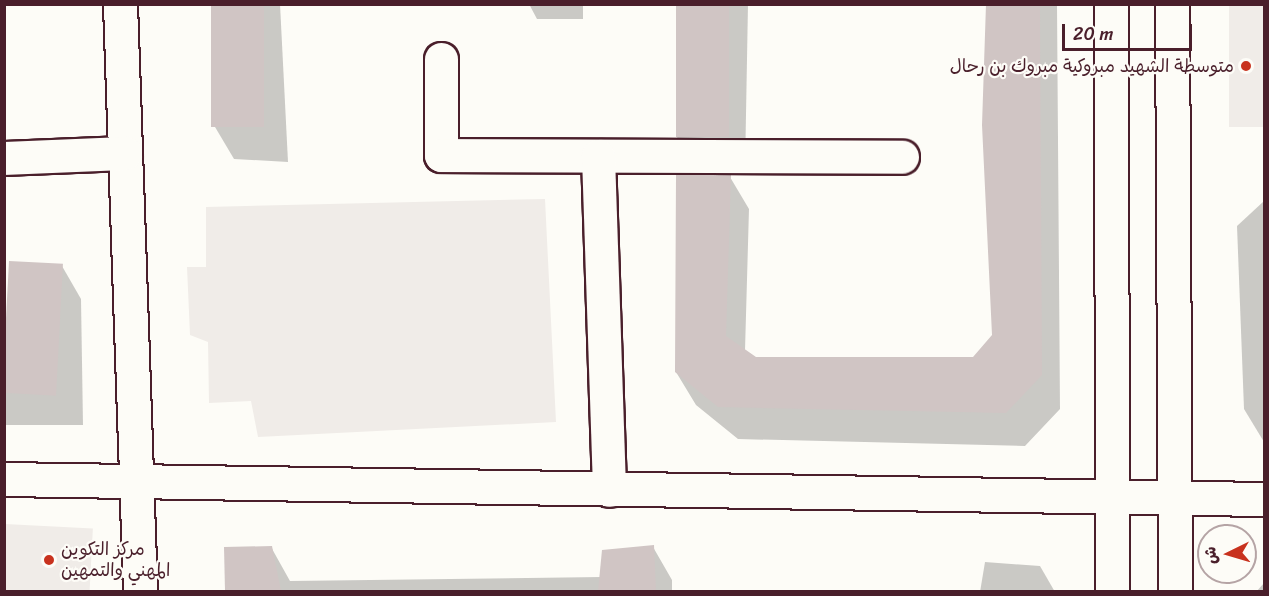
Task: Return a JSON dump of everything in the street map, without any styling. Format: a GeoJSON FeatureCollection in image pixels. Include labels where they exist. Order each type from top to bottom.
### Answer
{"type":"FeatureCollection","features":[{"type":"Feature","properties":{"kind":"street"},"geometry":{"type":"LineString","coordinates":[[120,4],[140,591]]}},
{"type":"Feature","properties":{"kind":"street"},"geometry":{"type":"LineString","coordinates":[[1111,4],[1112,591]]}},
{"type":"Feature","properties":{"kind":"street"},"geometry":{"type":"LineString","coordinates":[[1172,4],[1175,591]]}},
{"type":"Feature","properties":{"kind":"street"},"geometry":{"type":"LineString","coordinates":[[441,58],[441,155],[902,157]]}},
{"type":"Feature","properties":{"kind":"street"},"geometry":{"type":"LineString","coordinates":[[4,159],[125,153]]}},
{"type":"Feature","properties":{"kind":"street"},"geometry":{"type":"LineString","coordinates":[[598,156],[609,490]]}},
{"type":"Feature","properties":{"kind":"street"},"geometry":{"type":"LineString","coordinates":[[4,479],[136,485],[1113,493],[1264,498]]}},
{"type":"Feature","properties":{"kind":"shaded area","name":"متوسطة الشهيد مبروكية مبروك بن رحال"},"geometry":{"type":"Polygon","coordinates":[[[1229,5],[1264,5],[1264,127],[1229,127],[1229,5]]]}},
{"type":"Feature","properties":{"kind":"shaded area"},"geometry":{"type":"Polygon","coordinates":[[[545,199],[556,422],[258,437],[251,401],[209,403],[208,342],[190,335],[187,267],[206,267],[206,207],[545,199]]]}},
{"type":"Feature","properties":{"kind":"shaded area","name":"مركز التكوين المهني والتمهين"},"geometry":{"type":"Polygon","coordinates":[[[5,524],[93,529],[90,592],[4,591],[5,524]]]}},
{"type":"Feature","properties":{"kind":"building"},"geometry":{"type":"Polygon","coordinates":[[[211,4],[264,4],[264,127],[211,127],[211,4]]]}},
{"type":"Feature","properties":{"kind":"building"},"geometry":{"type":"Polygon","coordinates":[[[676,4],[729,4],[729,137],[676,137],[676,4]]]}},
{"type":"Feature","properties":{"kind":"building"},"geometry":{"type":"Polygon","coordinates":[[[986,4],[1040,4],[1042,375],[1006,413],[718,407],[675,372],[676,175],[731,175],[726,336],[756,357],[973,357],[992,335],[982,125],[986,4]]]}},
{"type":"Feature","properties":{"kind":"building"},"geometry":{"type":"Polygon","coordinates":[[[9,261],[63,264],[56,396],[4,393],[9,261]]]}},
{"type":"Feature","properties":{"kind":"building"},"geometry":{"type":"Polygon","coordinates":[[[654,545],[656,591],[598,591],[602,550],[654,545]]]}},
{"type":"Feature","properties":{"kind":"building"},"geometry":{"type":"Polygon","coordinates":[[[272,546],[281,591],[225,591],[224,547],[272,546]]]}},
{"type":"Feature","properties":{"kind":"place","name":"متوسطة الشهيد مبروكية مبروك بن رحال"},"geometry":{"type":"Point","coordinates":[1246,66]}},
{"type":"Feature","properties":{"kind":"place","name":"مركز التكوين المهني والتمهين"},"geometry":{"type":"Point","coordinates":[49,560]}}]}
